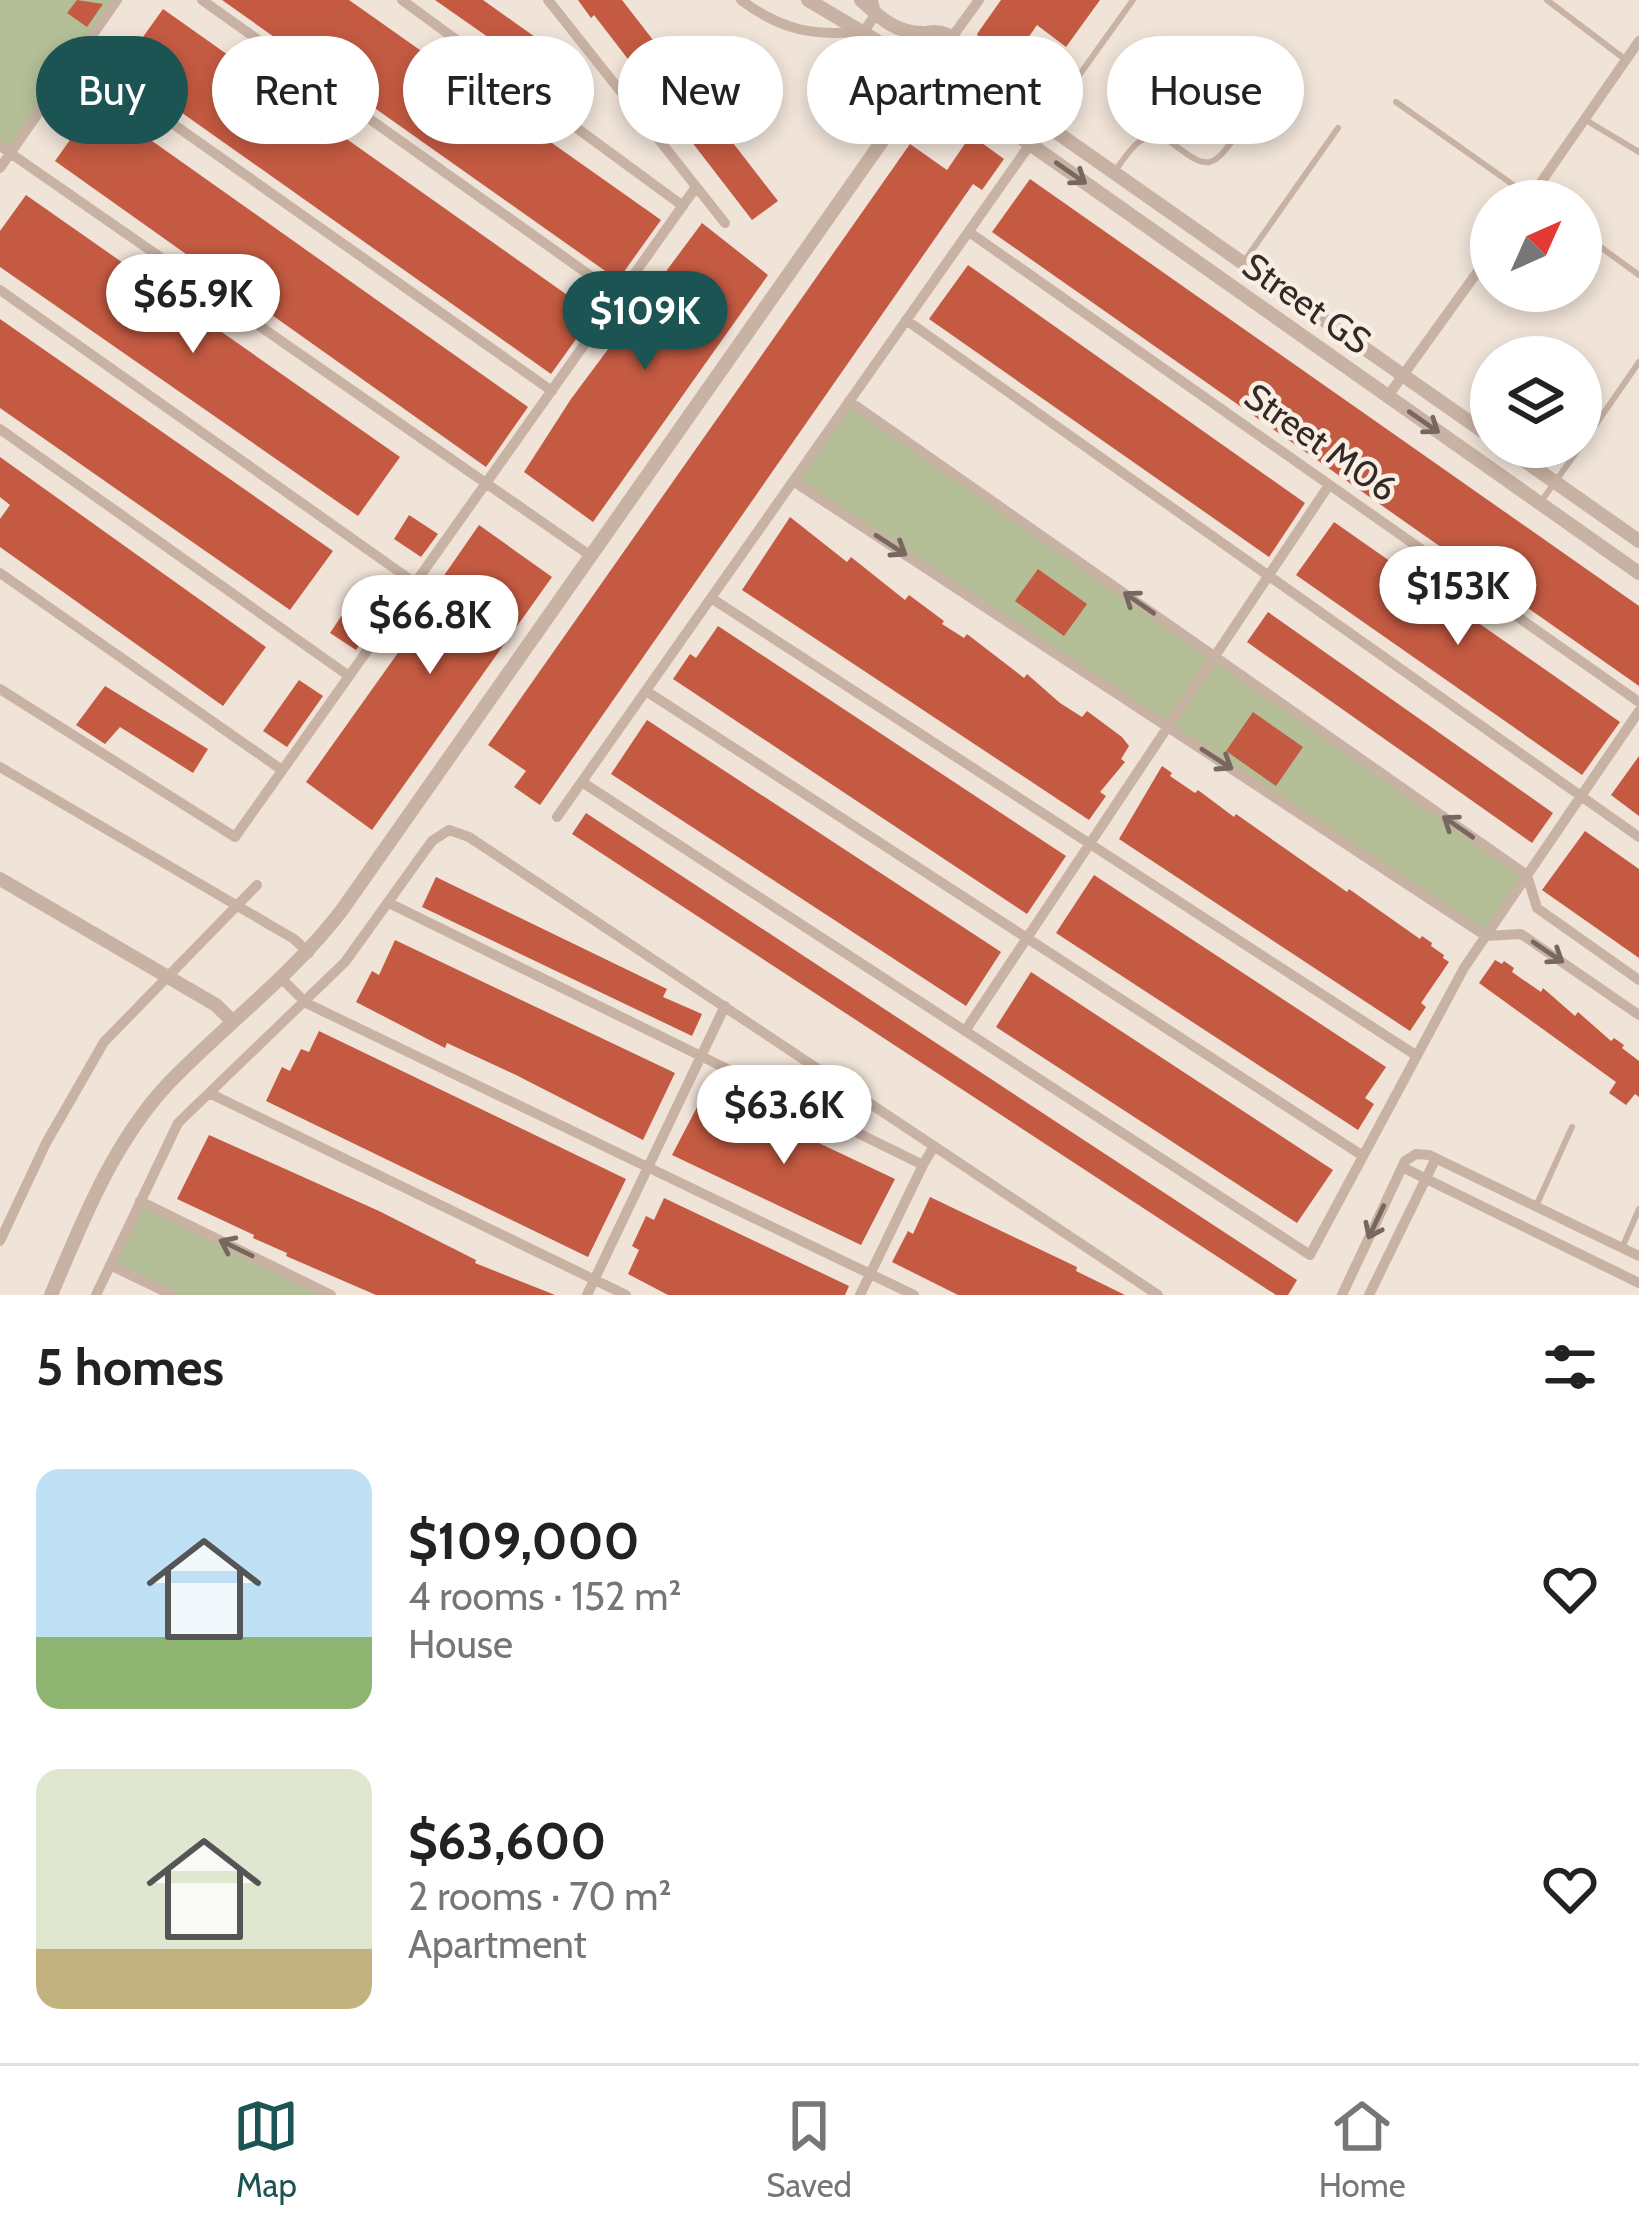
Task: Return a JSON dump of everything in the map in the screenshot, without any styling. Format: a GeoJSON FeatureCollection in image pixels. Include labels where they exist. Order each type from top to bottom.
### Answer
{"type":"FeatureCollection","features":[{"type":"Feature","properties":{"kind":"street"},"geometry":{"type":"LineString","coordinates":[[92,36],[118,0]]}},
{"type":"Feature","properties":{"kind":"street"},"geometry":{"type":"LineString","coordinates":[[202,0],[619,296]]}},
{"type":"Feature","properties":{"kind":"street"},"geometry":{"type":"LineString","coordinates":[[402,0],[683,206]]}},
{"type":"Feature","properties":{"kind":"street"},"geometry":{"type":"LineString","coordinates":[[548,0],[725,223]]}},
{"type":"Feature","properties":{"kind":"street"},"geometry":{"type":"LineString","coordinates":[[741,0],[766,19],[798,33],[864,32]]}},
{"type":"Feature","properties":{"kind":"street"},"geometry":{"type":"LineString","coordinates":[[808,0],[869,36]]}},
{"type":"Feature","properties":{"kind":"street"},"geometry":{"type":"LineString","coordinates":[[861,0],[907,33],[949,36]]}},
{"type":"Feature","properties":{"kind":"street"},"geometry":{"type":"LineString","coordinates":[[953,36],[979,0]]}},
{"type":"Feature","properties":{"kind":"street"},"geometry":{"type":"LineString","coordinates":[[864,32],[874,7]]}},
{"type":"Feature","properties":{"kind":"street"},"geometry":{"type":"LineString","coordinates":[[920,36],[923,33]]}},
{"type":"Feature","properties":{"kind":"street"},"geometry":{"type":"LineString","coordinates":[[1545,180],[1639,41]]}},
{"type":"Feature","properties":{"kind":"street"},"geometry":{"type":"LineString","coordinates":[[0,168],[5,149],[36,110]]}},
{"type":"Feature","properties":{"kind":"street"},"geometry":{"type":"LineString","coordinates":[[188,134],[551,391]]}},
{"type":"Feature","properties":{"kind":"street"},"geometry":{"type":"LineString","coordinates":[[51,1295],[91,1202],[134,1126],[165,1088],[309,953],[880,144]]}},
{"type":"Feature","properties":{"kind":"street"},"geometry":{"type":"LineString","coordinates":[[556,817],[1030,144]]}},
{"type":"Feature","properties":{"kind":"street","name":"Street GS"},"geometry":{"type":"LineString","coordinates":[[1030,144],[1639,573]]}},
{"type":"Feature","properties":{"kind":"street","name":"Street GS"},"geometry":{"type":"LineString","coordinates":[[1075,144],[1470,422]]}},
{"type":"Feature","properties":{"kind":"street"},"geometry":{"type":"LineString","coordinates":[[5,149],[591,556]]}},
{"type":"Feature","properties":{"kind":"street"},"geometry":{"type":"LineString","coordinates":[[0,689],[235,837],[696,187]]}},
{"type":"Feature","properties":{"kind":"street"},"geometry":{"type":"LineString","coordinates":[[1120,207],[1134,188]]}},
{"type":"Feature","properties":{"kind":"street","name":"Street M06"},"geometry":{"type":"LineString","coordinates":[[969,232],[1639,702]]}},
{"type":"Feature","properties":{"kind":"street"},"geometry":{"type":"LineString","coordinates":[[1229,285],[1243,263]]}},
{"type":"Feature","properties":{"kind":"street"},"geometry":{"type":"LineString","coordinates":[[1388,397],[1470,282]]}},
{"type":"Feature","properties":{"kind":"street"},"geometry":{"type":"LineString","coordinates":[[0,290],[415,583]]}},
{"type":"Feature","properties":{"kind":"street"},"geometry":{"type":"LineString","coordinates":[[906,320],[1639,837]]}},
{"type":"Feature","properties":{"kind":"street"},"geometry":{"type":"LineString","coordinates":[[850,401],[1527,875],[1537,908],[1639,980]]}},
{"type":"Feature","properties":{"kind":"street"},"geometry":{"type":"LineString","coordinates":[[0,429],[349,676]]}},
{"type":"Feature","properties":{"kind":"street"},"geometry":{"type":"LineString","coordinates":[[1535,468],[1639,541]]}},
{"type":"Feature","properties":{"kind":"street"},"geometry":{"type":"LineString","coordinates":[[794,481],[1486,936],[1521,934],[1639,1015]]}},
{"type":"Feature","properties":{"kind":"street"},"geometry":{"type":"LineString","coordinates":[[965,1031],[1329,484]]}},
{"type":"Feature","properties":{"kind":"street"},"geometry":{"type":"LineString","coordinates":[[0,573],[282,770]]}},
{"type":"Feature","properties":{"kind":"street"},"geometry":{"type":"LineString","coordinates":[[711,598],[1417,1056]]}},
{"type":"Feature","properties":{"kind":"street"},"geometry":{"type":"LineString","coordinates":[[646,691],[1363,1156]]}},
{"type":"Feature","properties":{"kind":"street"},"geometry":{"type":"LineString","coordinates":[[582,782],[1310,1255],[1486,936],[1639,711]]}},
{"type":"Feature","properties":{"kind":"street"},"geometry":{"type":"LineString","coordinates":[[0,767],[309,953]]}},
{"type":"Feature","properties":{"kind":"street"},"geometry":{"type":"LineString","coordinates":[[96,1295],[178,1123],[306,1003],[357,948],[432,841],[449,830],[469,837],[1158,1295]]}},
{"type":"Feature","properties":{"kind":"street"},"geometry":{"type":"LineString","coordinates":[[0,879],[216,1005],[233,1022]]}},
{"type":"Feature","properties":{"kind":"street"},"geometry":{"type":"LineString","coordinates":[[0,1241],[46,1143],[104,1042],[257,885]]}},
{"type":"Feature","properties":{"kind":"street"},"geometry":{"type":"LineString","coordinates":[[389,903],[923,1165]]}},
{"type":"Feature","properties":{"kind":"street"},"geometry":{"type":"LineString","coordinates":[[281,978],[306,1003],[914,1295]]}},
{"type":"Feature","properties":{"kind":"street"},"geometry":{"type":"LineString","coordinates":[[587,1295],[724,1006]]}},
{"type":"Feature","properties":{"kind":"street"},"geometry":{"type":"LineString","coordinates":[[209,1093],[626,1295]]}},
{"type":"Feature","properties":{"kind":"street"},"geometry":{"type":"LineString","coordinates":[[860,1295],[934,1145]]}},
{"type":"Feature","properties":{"kind":"street"},"geometry":{"type":"LineString","coordinates":[[1342,1295],[1402,1167],[1416,1154],[1436,1158],[1639,1256]]}},
{"type":"Feature","properties":{"kind":"street"},"geometry":{"type":"LineString","coordinates":[[1369,1295],[1436,1158]]}},
{"type":"Feature","properties":{"kind":"street"},"geometry":{"type":"LineString","coordinates":[[1402,1167],[1639,1283]]}},
{"type":"Feature","properties":{"kind":"street"},"geometry":{"type":"LineString","coordinates":[[140,1201],[331,1295]]}},
{"type":"Feature","properties":{"kind":"street"},"geometry":{"type":"LineString","coordinates":[[1514,1223],[1530,1203]]}},
{"type":"Feature","properties":{"kind":"street"},"geometry":{"type":"LineString","coordinates":[[1598,1263],[1606,1240]]}},
{"type":"Feature","properties":{"kind":"street"},"geometry":{"type":"LineString","coordinates":[[110,1265],[172,1295]]}},
{"type":"Feature","properties":{"kind":"lane"},"geometry":{"type":"LineString","coordinates":[[1083,70],[1133,0]]}},
{"type":"Feature","properties":{"kind":"lane"},"geometry":{"type":"LineString","coordinates":[[1547,0],[1626,60]]}},
{"type":"Feature","properties":{"kind":"lane"},"geometry":{"type":"LineString","coordinates":[[1396,102],[1504,180]]}},
{"type":"Feature","properties":{"kind":"lane"},"geometry":{"type":"LineString","coordinates":[[1584,118],[1639,152]]}},
{"type":"Feature","properties":{"kind":"lane"},"geometry":{"type":"LineString","coordinates":[[1243,263],[1339,128]]}},
{"type":"Feature","properties":{"kind":"lane"},"geometry":{"type":"LineString","coordinates":[[1114,172],[1134,144]]}},
{"type":"Feature","properties":{"kind":"lane"},"geometry":{"type":"LineString","coordinates":[[1173,144],[1199,163],[1211,164],[1230,144]]}},
{"type":"Feature","properties":{"kind":"lane"},"geometry":{"type":"LineString","coordinates":[[1602,248],[1639,275]]}},
{"type":"Feature","properties":{"kind":"lane"},"geometry":{"type":"LineString","coordinates":[[1602,416],[1639,362]]}},
{"type":"Feature","properties":{"kind":"lane"},"geometry":{"type":"LineString","coordinates":[[1540,503],[1565,468]]}},
{"type":"Feature","properties":{"kind":"lane"},"geometry":{"type":"LineString","coordinates":[[1530,1203],[1572,1127]]}},
{"type":"Feature","properties":{"kind":"lane"},"geometry":{"type":"LineString","coordinates":[[1622,1248],[1639,1209]]}},
{"type":"Feature","properties":{"kind":"green space"},"geometry":{"type":"Polygon","coordinates":[[[0,0],[117,0],[92,36],[36,36],[36,117],[11,153],[0,146],[0,0]]]}},
{"type":"Feature","properties":{"kind":"green space"},"geometry":{"type":"Polygon","coordinates":[[[849,401],[1527,875],[1486,936],[793,481],[849,401]]]}},
{"type":"Feature","properties":{"kind":"green space"},"geometry":{"type":"Polygon","coordinates":[[[140,1201],[331,1295],[172,1295],[110,1265],[140,1201]]]}},
{"type":"Feature","properties":{"kind":"building"},"geometry":{"type":"Polygon","coordinates":[[[77,0],[103,4],[87,27],[67,13],[77,0]]]}},
{"type":"Feature","properties":{"kind":"building"},"geometry":{"type":"Polygon","coordinates":[[[222,0],[349,0],[403,38],[403,128],[379,111],[379,36],[273,36],[222,0]]]}},
{"type":"Feature","properties":{"kind":"building"},"geometry":{"type":"Polygon","coordinates":[[[435,0],[483,0],[534,36],[487,36],[435,0]]]}},
{"type":"Feature","properties":{"kind":"building"},"geometry":{"type":"Polygon","coordinates":[[[578,0],[622,0],[650,36],[618,36],[618,46],[594,15],[591,18],[578,0]]]}},
{"type":"Feature","properties":{"kind":"building"},"geometry":{"type":"Polygon","coordinates":[[[1001,0],[1100,0],[1074,36],[1052,36],[1037,25],[1029,36],[977,34],[1001,0]]]}},
{"type":"Feature","properties":{"kind":"building"},"geometry":{"type":"Polygon","coordinates":[[[163,9],[212,44],[212,134],[188,117],[188,36],[144,36],[163,9]]]}},
{"type":"Feature","properties":{"kind":"building"},"geometry":{"type":"Polygon","coordinates":[[[67,144],[156,144],[528,407],[486,467],[55,161],[67,144]]]}},
{"type":"Feature","properties":{"kind":"building"},"geometry":{"type":"Polygon","coordinates":[[[226,144],[354,144],[594,314],[551,374],[226,144]]]}},
{"type":"Feature","properties":{"kind":"building"},"geometry":{"type":"Polygon","coordinates":[[[426,144],[553,144],[661,220],[618,280],[426,144]]]}},
{"type":"Feature","properties":{"kind":"building"},"geometry":{"type":"Polygon","coordinates":[[[693,144],[734,144],[778,201],[752,220],[693,144]]]}},
{"type":"Feature","properties":{"kind":"building"},"geometry":{"type":"Polygon","coordinates":[[[910,144],[947,170],[965,144],[983,144],[1004,159],[982,190],[973,184],[540,805],[514,787],[526,771],[488,745],[910,144]]]}},
{"type":"Feature","properties":{"kind":"building"},"geometry":{"type":"Polygon","coordinates":[[[1030,179],[1639,606],[1639,686],[992,232],[1030,179]]]}},
{"type":"Feature","properties":{"kind":"building"},"geometry":{"type":"Polygon","coordinates":[[[26,195],[400,457],[358,516],[0,267],[0,231],[26,195]]]}},
{"type":"Feature","properties":{"kind":"building"},"geometry":{"type":"Polygon","coordinates":[[[702,223],[768,275],[593,522],[524,472],[571,399],[702,223]]]}},
{"type":"Feature","properties":{"kind":"building"},"geometry":{"type":"Polygon","coordinates":[[[968,265],[1305,503],[1269,557],[929,319],[968,265]]]}},
{"type":"Feature","properties":{"kind":"building"},"geometry":{"type":"Polygon","coordinates":[[[0,319],[333,551],[290,610],[0,408],[0,319]]]}},
{"type":"Feature","properties":{"kind":"building"},"geometry":{"type":"Polygon","coordinates":[[[0,457],[266,647],[223,706],[0,547],[0,519],[10,505],[0,497],[0,457]]]}},
{"type":"Feature","properties":{"kind":"building"},"geometry":{"type":"Polygon","coordinates":[[[409,515],[438,534],[421,557],[394,539],[409,515]]]}},
{"type":"Feature","properties":{"kind":"building"},"geometry":{"type":"Polygon","coordinates":[[[790,517],[847,562],[851,557],[905,600],[909,595],[942,624],[964,638],[967,634],[1024,678],[1027,674],[1060,703],[1082,717],[1087,711],[1122,737],[1129,746],[1121,759],[1125,762],[1100,792],[1106,796],[1089,820],[742,590],[790,517]]]}},
{"type":"Feature","properties":{"kind":"building"},"geometry":{"type":"Polygon","coordinates":[[[1334,522],[1620,722],[1582,775],[1296,575],[1334,522]]]}},
{"type":"Feature","properties":{"kind":"building"},"geometry":{"type":"Polygon","coordinates":[[[479,525],[552,577],[372,830],[306,782],[442,591],[436,587],[479,525]]]}},
{"type":"Feature","properties":{"kind":"building"},"geometry":{"type":"Polygon","coordinates":[[[1038,569],[1087,604],[1064,636],[1015,601],[1038,569]]]}},
{"type":"Feature","properties":{"kind":"building"},"geometry":{"type":"Polygon","coordinates":[[[364,582],[391,600],[356,650],[330,633],[364,582]]]}},
{"type":"Feature","properties":{"kind":"building"},"geometry":{"type":"Polygon","coordinates":[[[1268,612],[1553,813],[1532,843],[1247,642],[1268,612]]]}},
{"type":"Feature","properties":{"kind":"building"},"geometry":{"type":"Polygon","coordinates":[[[718,626],[1066,856],[1027,914],[673,679],[690,654],[696,658],[718,626]]]}},
{"type":"Feature","properties":{"kind":"building"},"geometry":{"type":"Polygon","coordinates":[[[299,680],[323,696],[287,747],[263,731],[299,680]]]}},
{"type":"Feature","properties":{"kind":"building"},"geometry":{"type":"Polygon","coordinates":[[[105,686],[208,749],[193,773],[120,727],[105,744],[76,725],[105,686]]]}},
{"type":"Feature","properties":{"kind":"building"},"geometry":{"type":"Polygon","coordinates":[[[1253,712],[1303,747],[1276,786],[1226,751],[1253,712]]]}},
{"type":"Feature","properties":{"kind":"building"},"geometry":{"type":"Polygon","coordinates":[[[647,720],[1001,952],[966,1006],[611,774],[647,720]]]}},
{"type":"Feature","properties":{"kind":"building"},"geometry":{"type":"Polygon","coordinates":[[[1639,756],[1639,816],[1611,795],[1639,756]]]}},
{"type":"Feature","properties":{"kind":"building"},"geometry":{"type":"Polygon","coordinates":[[[1162,766],[1195,793],[1198,790],[1234,817],[1236,814],[1444,955],[1449,962],[1421,1003],[1426,1007],[1410,1031],[1119,839],[1162,766]]]}},
{"type":"Feature","properties":{"kind":"building"},"geometry":{"type":"Polygon","coordinates":[[[586,813],[1297,1280],[1288,1295],[1276,1295],[572,834],[586,813]]]}},
{"type":"Feature","properties":{"kind":"building"},"geometry":{"type":"Polygon","coordinates":[[[1585,831],[1639,869],[1639,958],[1542,890],[1585,831]]]}},
{"type":"Feature","properties":{"kind":"building"},"geometry":{"type":"Polygon","coordinates":[[[1094,875],[1386,1067],[1365,1098],[1374,1104],[1358,1130],[1056,933],[1094,875]]]}},
{"type":"Feature","properties":{"kind":"building"},"geometry":{"type":"Polygon","coordinates":[[[436,877],[667,989],[663,997],[702,1014],[692,1036],[422,907],[436,877]]]}},
{"type":"Feature","properties":{"kind":"building"},"geometry":{"type":"Polygon","coordinates":[[[395,940],[675,1073],[643,1140],[356,1002],[372,971],[379,975],[395,940]]]}},
{"type":"Feature","properties":{"kind":"building"},"geometry":{"type":"Polygon","coordinates":[[[1495,960],[1504,961],[1514,968],[1512,972],[1541,992],[1543,988],[1575,1016],[1578,1012],[1611,1041],[1614,1038],[1624,1045],[1639,1061],[1639,1097],[1635,1094],[1626,1105],[1609,1093],[1616,1082],[1479,983],[1495,960]]]}},
{"type":"Feature","properties":{"kind":"building"},"geometry":{"type":"Polygon","coordinates":[[[1031,972],[1333,1170],[1297,1223],[996,1027],[1031,972]]]}},
{"type":"Feature","properties":{"kind":"building"},"geometry":{"type":"Polygon","coordinates":[[[319,1031],[626,1179],[588,1257],[266,1101],[282,1067],[290,1071],[301,1049],[309,1052],[319,1031]]]}},
{"type":"Feature","properties":{"kind":"building"},"geometry":{"type":"Polygon","coordinates":[[[706,1090],[895,1179],[861,1245],[672,1155],[706,1090]]]}},
{"type":"Feature","properties":{"kind":"building"},"geometry":{"type":"Polygon","coordinates":[[[209,1135],[379,1211],[475,1263],[555,1295],[376,1295],[286,1256],[254,1235],[177,1199],[209,1135]]]}},
{"type":"Feature","properties":{"kind":"building"},"geometry":{"type":"Polygon","coordinates":[[[930,1197],[1125,1295],[958,1295],[892,1262],[908,1231],[913,1234],[930,1197]]]}},
{"type":"Feature","properties":{"kind":"building"},"geometry":{"type":"Polygon","coordinates":[[[664,1198],[849,1286],[845,1295],[668,1295],[628,1274],[639,1250],[632,1246],[646,1216],[654,1220],[664,1198]]]}}]}
